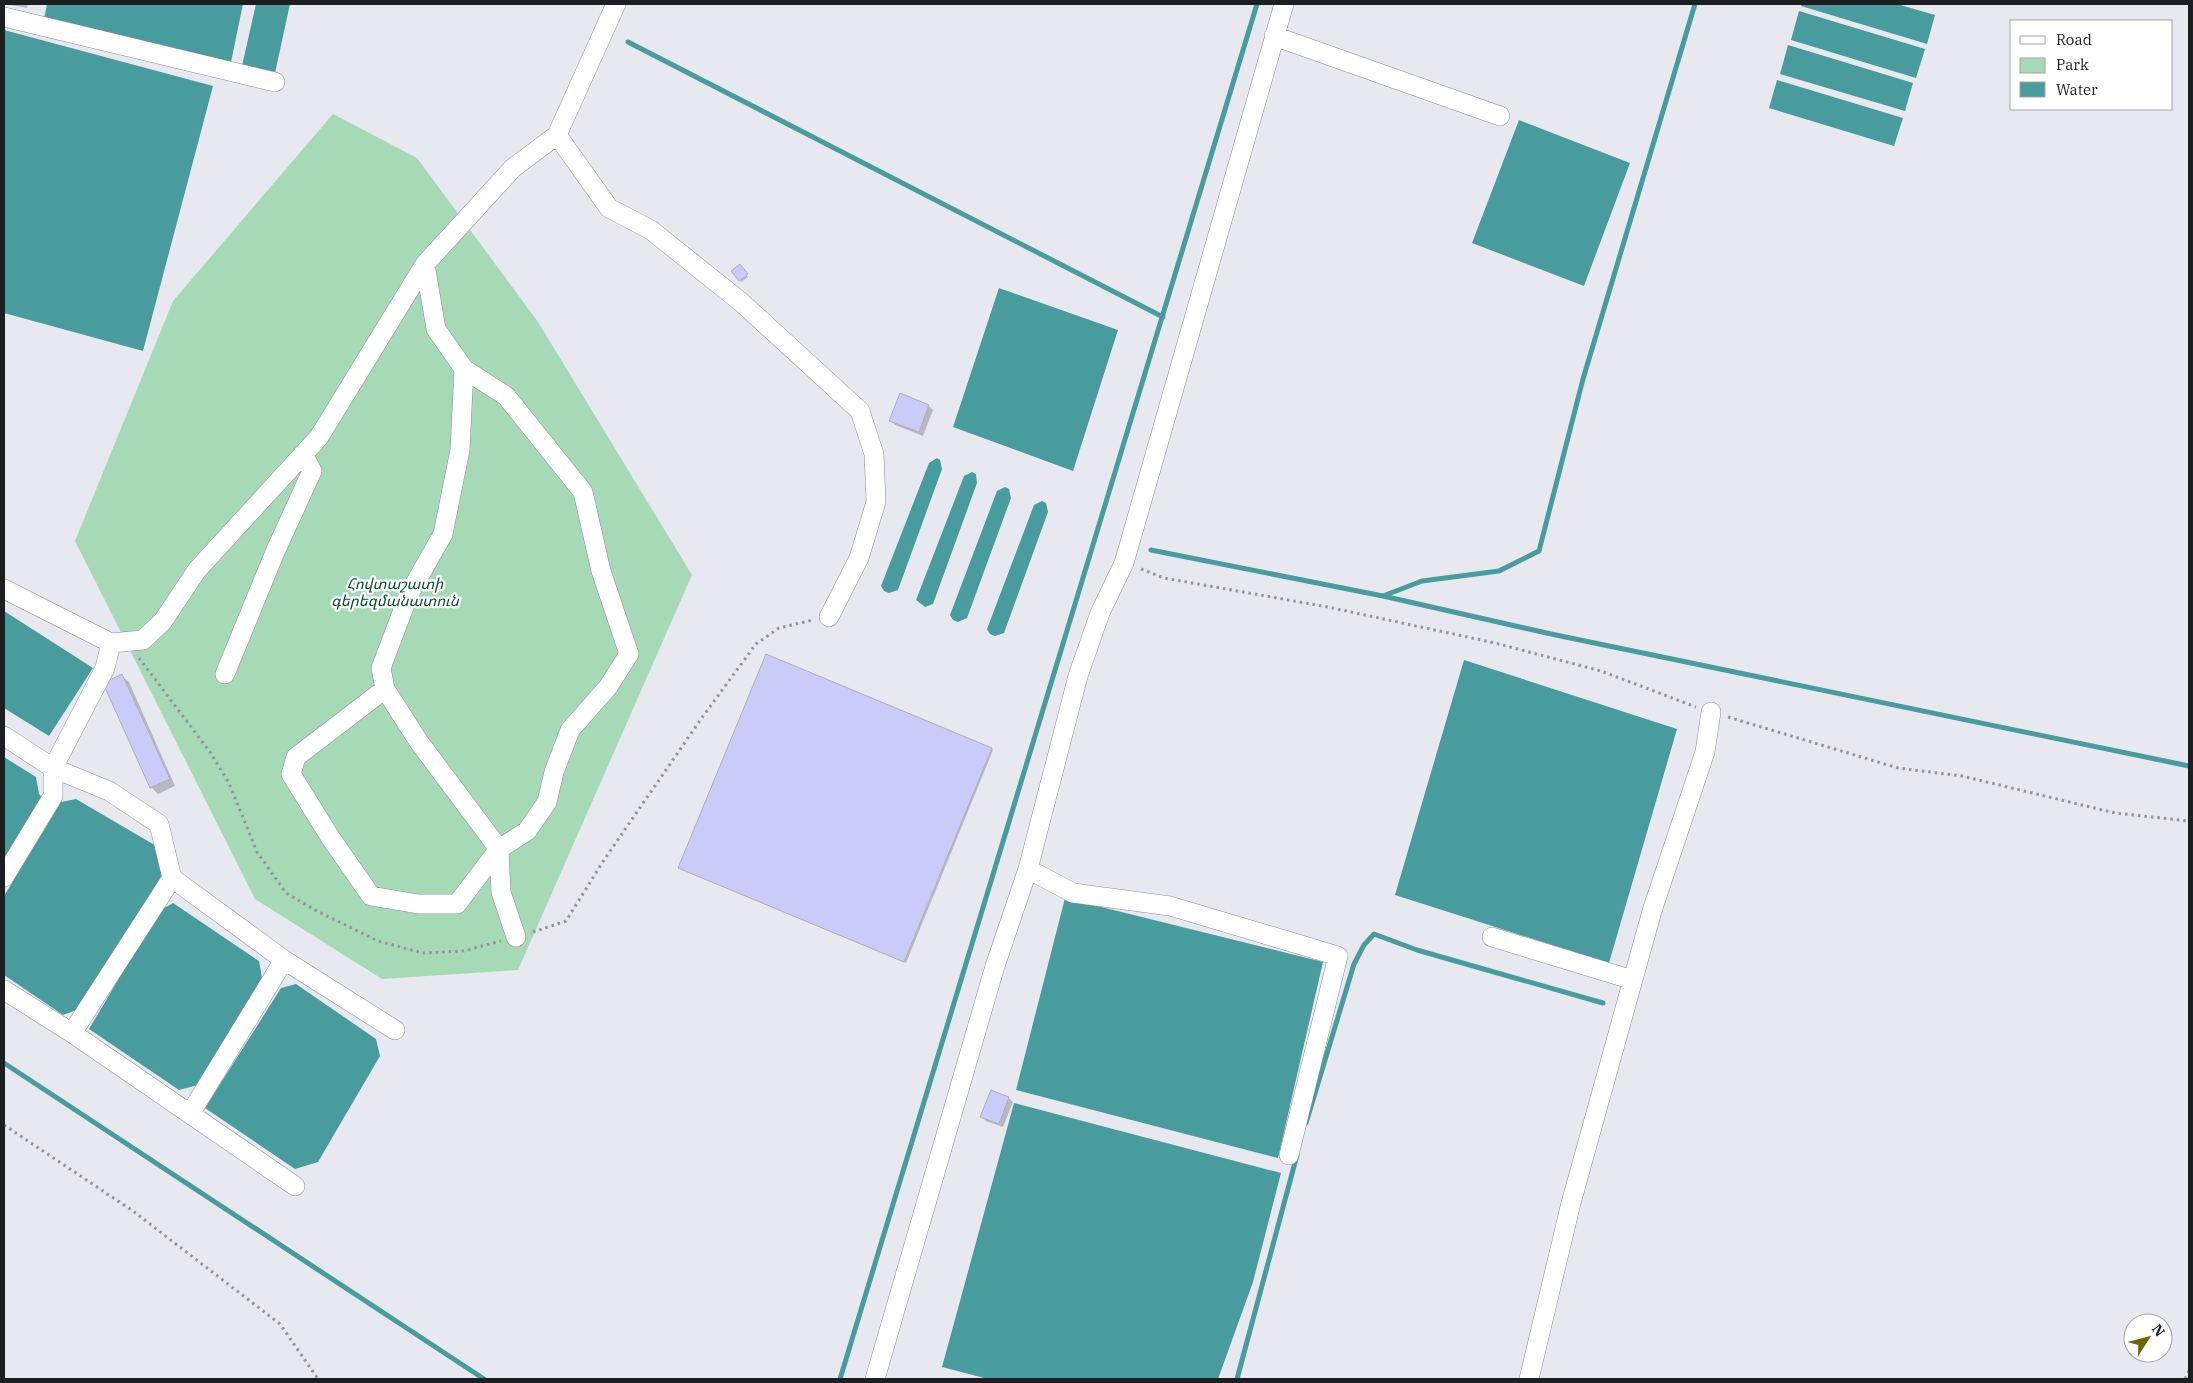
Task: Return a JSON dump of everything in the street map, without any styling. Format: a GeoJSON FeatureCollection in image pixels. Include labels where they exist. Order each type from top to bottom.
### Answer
{"type":"FeatureCollection","features":[{"type":"Feature","properties":{"kind":"lane"},"geometry":{"type":"LineString","coordinates":[[4,589],[111,642],[143,640],[163,621],[197,570],[319,437],[425,264],[514,168],[557,135],[616,4]]}},
{"type":"Feature","properties":{"kind":"lane"},"geometry":{"type":"LineString","coordinates":[[875,1379],[995,966],[1028,869],[1078,676],[1100,613],[1124,563],[1284,4]]}},
{"type":"Feature","properties":{"kind":"lane"},"geometry":{"type":"LineString","coordinates":[[4,17],[275,82]]}},
{"type":"Feature","properties":{"kind":"lane"},"geometry":{"type":"LineString","coordinates":[[1274,36],[1500,116]]}},
{"type":"Feature","properties":{"kind":"lane"},"geometry":{"type":"LineString","coordinates":[[557,135],[609,208],[651,230],[741,302],[860,411],[874,454],[876,502],[859,558],[828,617]]}},
{"type":"Feature","properties":{"kind":"lane"},"geometry":{"type":"LineString","coordinates":[[385,689],[296,757],[291,774],[330,837],[371,896],[418,904],[457,904],[498,849],[527,831],[547,802],[554,772],[570,730],[608,687],[629,654],[601,570],[583,492],[506,396],[464,369],[436,329],[425,264]]}},
{"type":"Feature","properties":{"kind":"lane"},"geometry":{"type":"LineString","coordinates":[[464,369],[460,450],[443,534],[409,594],[381,668],[385,689],[419,742],[498,849],[501,892],[516,937]]}},
{"type":"Feature","properties":{"kind":"lane"},"geometry":{"type":"LineString","coordinates":[[225,674],[274,552],[312,471],[303,454]]}},
{"type":"Feature","properties":{"kind":"lane"},"geometry":{"type":"LineString","coordinates":[[4,877],[53,796],[53,768],[105,668],[111,642]]}},
{"type":"Feature","properties":{"kind":"lane"},"geometry":{"type":"LineString","coordinates":[[1529,1379],[1572,1203],[1652,911],[1704,752],[1711,712]]}},
{"type":"Feature","properties":{"kind":"lane"},"geometry":{"type":"LineString","coordinates":[[4,736],[53,768],[109,791],[159,824],[172,878],[284,960],[395,1030]]}},
{"type":"Feature","properties":{"kind":"lane"},"geometry":{"type":"LineString","coordinates":[[1028,869],[1073,893],[1170,906],[1338,956],[1288,1155]]}},
{"type":"Feature","properties":{"kind":"lane"},"geometry":{"type":"LineString","coordinates":[[72,1033],[172,878]]}},
{"type":"Feature","properties":{"kind":"lane"},"geometry":{"type":"LineString","coordinates":[[1492,937],[1633,980]]}},
{"type":"Feature","properties":{"kind":"lane"},"geometry":{"type":"LineString","coordinates":[[190,1114],[284,960]]}},
{"type":"Feature","properties":{"kind":"lane"},"geometry":{"type":"LineString","coordinates":[[4,990],[72,1033],[295,1186]]}},
{"type":"Feature","properties":{"kind":"path"},"geometry":{"type":"LineString","coordinates":[[1124,563],[1164,578],[1328,607],[1495,643],[1600,671],[1711,712],[1828,749],[1898,768],[1962,776],[2114,813],[2189,821]]}},
{"type":"Feature","properties":{"kind":"path"},"geometry":{"type":"LineString","coordinates":[[4,1125],[133,1210],[280,1324],[318,1379]]}},
{"type":"Feature","properties":{"kind":"path"},"geometry":{"type":"LineString","coordinates":[[2185,1379],[2189,1371]]}},
{"type":"Feature","properties":{"kind":"green space","name":"Հովտաշատի գերեզմանատուն"},"geometry":{"type":"Polygon","coordinates":[[[333,114],[417,158],[538,322],[692,575],[518,970],[382,979],[255,899],[75,541],[173,301],[333,114]]]}},
{"type":"Feature","properties":{"kind":"water"},"geometry":{"type":"Polygon","coordinates":[[[47,4],[243,4],[231,62],[44,19],[47,4]]]}},
{"type":"Feature","properties":{"kind":"water"},"geometry":{"type":"Polygon","coordinates":[[[256,4],[290,4],[275,73],[242,66],[256,4]]]}},
{"type":"Feature","properties":{"kind":"water"},"geometry":{"type":"Polygon","coordinates":[[[1802,4],[1897,4],[1935,15],[1927,44],[1801,6],[1802,4]]]}},
{"type":"Feature","properties":{"kind":"water"},"geometry":{"type":"Polygon","coordinates":[[[1799,11],[1925,49],[1916,78],[1791,40],[1799,11]]]}},
{"type":"Feature","properties":{"kind":"water"},"geometry":{"type":"Polygon","coordinates":[[[4,30],[213,86],[143,351],[4,313],[4,30]]]}},
{"type":"Feature","properties":{"kind":"water"},"geometry":{"type":"Polygon","coordinates":[[[1788,45],[1913,83],[1905,111],[1780,74],[1788,45]]]}},
{"type":"Feature","properties":{"kind":"water"},"geometry":{"type":"Polygon","coordinates":[[[1777,80],[1903,118],[1894,146],[1769,108],[1777,80]]]}},
{"type":"Feature","properties":{"kind":"water"},"geometry":{"type":"Polygon","coordinates":[[[1519,120],[1630,163],[1584,286],[1472,243],[1519,120]]]}},
{"type":"Feature","properties":{"kind":"water"},"geometry":{"type":"Polygon","coordinates":[[[999,288],[1118,330],[1073,471],[953,427],[999,288]]]}},
{"type":"Feature","properties":{"kind":"water"},"geometry":{"type":"Polygon","coordinates":[[[937,458],[940,460],[942,469],[898,590],[889,593],[884,591],[881,586],[929,463],[937,458]]]}},
{"type":"Feature","properties":{"kind":"water"},"geometry":{"type":"Polygon","coordinates":[[[972,472],[976,474],[977,483],[933,604],[925,607],[916,600],[964,476],[972,472]]]}},
{"type":"Feature","properties":{"kind":"water"},"geometry":{"type":"Polygon","coordinates":[[[1005,487],[1009,489],[1011,498],[967,618],[958,622],[953,620],[950,615],[997,491],[1005,487]]]}},
{"type":"Feature","properties":{"kind":"water"},"geometry":{"type":"Polygon","coordinates":[[[1042,501],[1046,503],[1048,512],[1004,633],[995,636],[990,634],[987,629],[1034,505],[1042,501]]]}},
{"type":"Feature","properties":{"kind":"water"},"geometry":{"type":"Polygon","coordinates":[[[4,611],[93,668],[49,736],[4,708],[4,611]]]}},
{"type":"Feature","properties":{"kind":"water"},"geometry":{"type":"Polygon","coordinates":[[[1464,660],[1677,729],[1609,963],[1395,895],[1464,660]]]}},
{"type":"Feature","properties":{"kind":"water"},"geometry":{"type":"Polygon","coordinates":[[[4,757],[36,777],[39,794],[43,798],[4,866],[4,757]]]}},
{"type":"Feature","properties":{"kind":"water"},"geometry":{"type":"Polygon","coordinates":[[[76,799],[158,847],[165,870],[82,1008],[63,1015],[4,975],[4,896],[61,802],[76,799]]]}},
{"type":"Feature","properties":{"kind":"water"},"geometry":{"type":"Polygon","coordinates":[[[1065,898],[1323,962],[1278,1158],[1016,1090],[1065,898]]]}},
{"type":"Feature","properties":{"kind":"water"},"geometry":{"type":"Polygon","coordinates":[[[173,903],[259,961],[262,978],[198,1085],[179,1090],[89,1029],[159,911],[173,903]]]}},
{"type":"Feature","properties":{"kind":"water"},"geometry":{"type":"Polygon","coordinates":[[[296,984],[376,1039],[380,1056],[318,1162],[295,1169],[205,1108],[281,988],[296,984]]]}},
{"type":"Feature","properties":{"kind":"water"},"geometry":{"type":"Polygon","coordinates":[[[1014,1103],[1281,1173],[1253,1282],[1218,1379],[988,1379],[942,1367],[1014,1103]]]}},
{"type":"Feature","properties":{"kind":"building"},"geometry":{"type":"Polygon","coordinates":[[[740,264],[748,274],[739,281],[731,271],[740,264]]]}},
{"type":"Feature","properties":{"kind":"building"},"geometry":{"type":"Polygon","coordinates":[[[900,393],[929,405],[919,432],[889,421],[900,393]]]}},
{"type":"Feature","properties":{"kind":"building"},"geometry":{"type":"Polygon","coordinates":[[[766,654],[992,748],[904,962],[678,868],[766,654]]]}},
{"type":"Feature","properties":{"kind":"building"},"geometry":{"type":"Polygon","coordinates":[[[122,674],[170,779],[150,788],[103,683],[122,674]]]}},
{"type":"Feature","properties":{"kind":"building"},"geometry":{"type":"Polygon","coordinates":[[[991,1090],[1009,1097],[999,1124],[980,1117],[991,1090]]]}},
{"type":"Feature","properties":{"kind":"waterway"},"geometry":{"type":"LineString","coordinates":[[840,1379],[1257,4]]}},
{"type":"Feature","properties":{"kind":"waterway"},"geometry":{"type":"LineString","coordinates":[[1383,596],[1422,581],[1499,571],[1539,551],[1583,379],[1695,4]]}},
{"type":"Feature","properties":{"kind":"waterway"},"geometry":{"type":"LineString","coordinates":[[628,42],[1163,317]]}},
{"type":"Feature","properties":{"kind":"waterway"},"geometry":{"type":"LineString","coordinates":[[1151,550],[1383,596],[1551,634],[2189,766]]}},
{"type":"Feature","properties":{"kind":"waterway"},"geometry":{"type":"LineString","coordinates":[[1306,1123],[1354,964],[1364,945],[1374,934],[1417,950],[1603,1003]]}},
{"type":"Feature","properties":{"kind":"waterway"},"geometry":{"type":"LineString","coordinates":[[4,1063],[484,1379]]}},
{"type":"Feature","properties":{"kind":"waterway"},"geometry":{"type":"LineString","coordinates":[[1237,1379],[1297,1155]]}}]}
